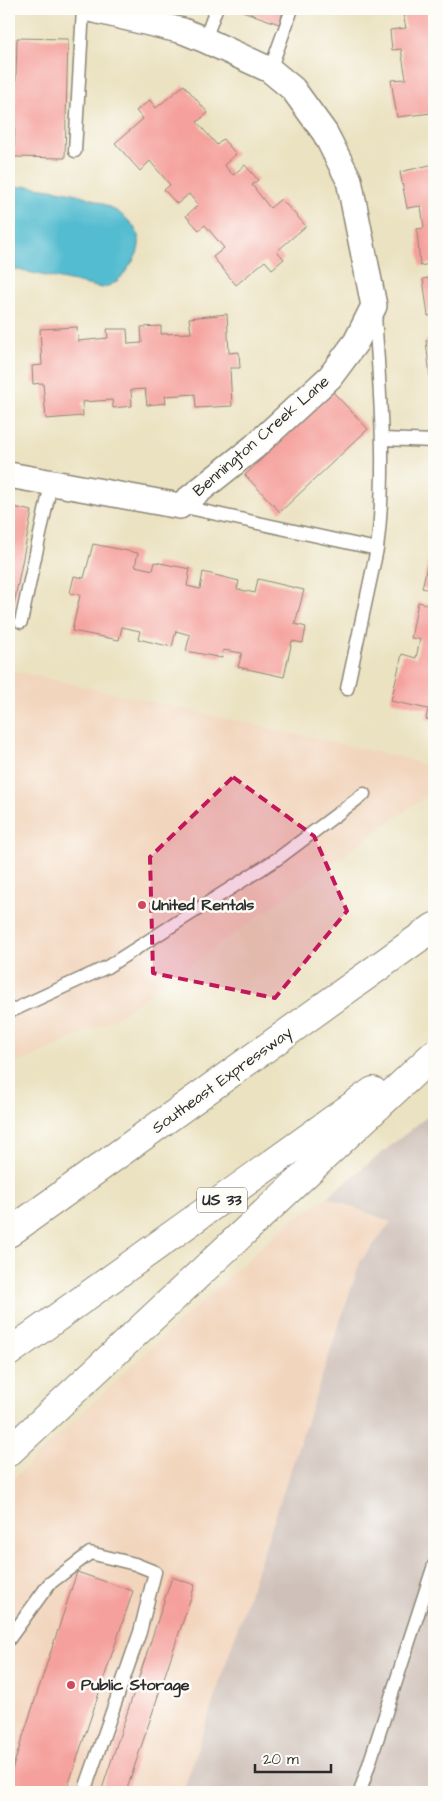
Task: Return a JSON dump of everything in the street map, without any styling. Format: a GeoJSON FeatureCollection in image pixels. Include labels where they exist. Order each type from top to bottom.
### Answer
{"type":"FeatureCollection","features":[{"type":"Feature","properties":{"kind":"highway","name":"Southeast Expressway"},"geometry":{"type":"LineString","coordinates":[[9,1233],[434,927]]}},
{"type":"Feature","properties":{"kind":"highway","name":"US 33"},"geometry":{"type":"LineString","coordinates":[[9,1352],[434,1047]]}},
{"type":"Feature","properties":{"kind":"highway"},"geometry":{"type":"LineString","coordinates":[[9,1452],[434,1054]]}},
{"type":"Feature","properties":{"kind":"street"},"geometry":{"type":"LineString","coordinates":[[90,9],[183,31],[270,70],[293,89],[325,133],[349,180],[374,306]]}},
{"type":"Feature","properties":{"kind":"street","name":"Bennington Creek Lane"},"geometry":{"type":"LineString","coordinates":[[9,475],[180,506],[254,446],[330,377],[356,342],[374,306]]}},
{"type":"Feature","properties":{"kind":"lane"},"geometry":{"type":"LineString","coordinates":[[75,151],[83,9]]}},
{"type":"Feature","properties":{"kind":"lane"},"geometry":{"type":"LineString","coordinates":[[205,40],[216,9]]}},
{"type":"Feature","properties":{"kind":"lane"},"geometry":{"type":"LineString","coordinates":[[270,70],[292,9]]}},
{"type":"Feature","properties":{"kind":"lane"},"geometry":{"type":"LineString","coordinates":[[347,689],[377,549],[379,529],[383,439],[374,306]]}},
{"type":"Feature","properties":{"kind":"lane"},"geometry":{"type":"LineString","coordinates":[[383,439],[434,441]]}},
{"type":"Feature","properties":{"kind":"lane"},"geometry":{"type":"LineString","coordinates":[[21,622],[51,484]]}},
{"type":"Feature","properties":{"kind":"lane","name":"Bennington Creek Lane"},"geometry":{"type":"LineString","coordinates":[[180,506],[377,549]]}},
{"type":"Feature","properties":{"kind":"lane"},"geometry":{"type":"LineString","coordinates":[[9,1012],[107,967],[280,857],[364,794]]}},
{"type":"Feature","properties":{"kind":"lane"},"geometry":{"type":"LineString","coordinates":[[9,1639],[49,1584],[90,1553],[135,1564],[156,1572],[140,1632],[84,1792]]}},
{"type":"Feature","properties":{"kind":"lane"},"geometry":{"type":"LineString","coordinates":[[360,1792],[434,1565]]}},
{"type":"Feature","properties":{"kind":"highlighted area"},"geometry":{"type":"Polygon","coordinates":[[[233,777],[314,836],[347,911],[275,998],[153,973],[150,857],[233,777]]]}},
{"type":"Feature","properties":{"kind":"shaded area","name":"United Rentals"},"geometry":{"type":"Polygon","coordinates":[[[9,670],[403,758],[434,769],[434,790],[115,1019],[9,1067],[9,670]]]}},
{"type":"Feature","properties":{"kind":"shaded area"},"geometry":{"type":"Polygon","coordinates":[[[434,1111],[434,1792],[183,1792],[360,1262],[391,1222],[327,1197],[434,1111]]]}},
{"type":"Feature","properties":{"kind":"shaded area"},"geometry":{"type":"Polygon","coordinates":[[[327,1197],[391,1222],[360,1262],[183,1792],[9,1792],[9,1483],[133,1365],[284,1226],[327,1197]]]}},
{"type":"Feature","properties":{"kind":"water"},"geometry":{"type":"Polygon","coordinates":[[[28,186],[59,190],[88,198],[113,209],[133,226],[138,236],[139,248],[133,261],[120,278],[113,284],[102,288],[9,268],[9,188],[28,186]]]}},
{"type":"Feature","properties":{"kind":"building"},"geometry":{"type":"Polygon","coordinates":[[[237,9],[284,9],[279,24],[237,9]]]}},
{"type":"Feature","properties":{"kind":"building"},"geometry":{"type":"Polygon","coordinates":[[[387,9],[434,9],[434,122],[432,113],[397,117],[391,80],[406,79],[401,49],[392,50],[390,30],[406,28],[403,14],[388,16],[387,9]]]}},
{"type":"Feature","properties":{"kind":"building"},"geometry":{"type":"Polygon","coordinates":[[[17,38],[68,39],[65,158],[14,157],[17,38]]]}},
{"type":"Feature","properties":{"kind":"building"},"geometry":{"type":"Polygon","coordinates":[[[184,85],[208,113],[197,122],[217,145],[223,139],[236,154],[224,165],[233,175],[245,165],[258,180],[252,185],[270,208],[281,199],[306,226],[277,251],[284,259],[272,269],[265,261],[236,285],[213,257],[224,248],[205,225],[199,230],[186,216],[198,205],[189,194],[177,204],[164,190],[170,185],[150,161],[140,171],[115,143],[143,119],[136,111],[150,100],[156,108],[184,85]]]}},
{"type":"Feature","properties":{"kind":"building"},"geometry":{"type":"Polygon","coordinates":[[[434,164],[434,263],[420,266],[417,229],[424,228],[421,206],[407,208],[400,172],[434,164]]]}},
{"type":"Feature","properties":{"kind":"building"},"geometry":{"type":"Polygon","coordinates":[[[434,277],[434,315],[428,316],[423,279],[434,277]]]}},
{"type":"Feature","properties":{"kind":"building"},"geometry":{"type":"Polygon","coordinates":[[[227,314],[229,353],[239,352],[240,368],[230,368],[232,406],[196,408],[195,394],[165,396],[166,403],[147,405],[145,389],[131,390],[132,406],[113,408],[112,400],[82,402],[83,416],[46,419],[43,383],[33,384],[32,366],[42,365],[40,329],[77,327],[78,341],[108,338],[107,329],[127,329],[128,344],[142,343],[141,327],[161,326],[161,334],[191,333],[189,318],[227,314]]]}},
{"type":"Feature","properties":{"kind":"building"},"geometry":{"type":"Polygon","coordinates":[[[434,339],[434,377],[430,377],[426,340],[434,339]]]}},
{"type":"Feature","properties":{"kind":"building"},"geometry":{"type":"Polygon","coordinates":[[[332,391],[368,429],[280,512],[245,475],[332,391]]]}},
{"type":"Feature","properties":{"kind":"building"},"geometry":{"type":"Polygon","coordinates":[[[9,506],[32,511],[10,625],[9,625],[9,506]]]}},
{"type":"Feature","properties":{"kind":"building"},"geometry":{"type":"Polygon","coordinates":[[[434,513],[434,536],[429,535],[434,513]]]}},
{"type":"Feature","properties":{"kind":"building"},"geometry":{"type":"Polygon","coordinates":[[[93,544],[138,553],[135,566],[153,570],[155,562],[190,569],[187,586],[200,589],[203,572],[239,581],[237,589],[255,593],[258,579],[304,590],[295,624],[306,627],[303,643],[292,641],[284,677],[238,667],[242,653],[223,650],[222,658],[186,651],[190,635],[176,631],[172,647],[138,639],[140,631],[122,627],[119,640],[72,631],[80,595],[70,593],[74,576],[84,578],[93,544]]]}},
{"type":"Feature","properties":{"kind":"building"},"geometry":{"type":"Polygon","coordinates":[[[430,553],[434,555],[434,591],[422,588],[430,553]]]}},
{"type":"Feature","properties":{"kind":"building"},"geometry":{"type":"Polygon","coordinates":[[[418,602],[434,606],[434,721],[426,719],[428,709],[391,701],[402,654],[416,658],[420,639],[411,638],[418,602]]]}},
{"type":"Feature","properties":{"kind":"building","name":"Public Storage"},"geometry":{"type":"Polygon","coordinates":[[[77,1572],[133,1591],[66,1792],[9,1792],[9,1779],[77,1572]]]}},
{"type":"Feature","properties":{"kind":"building"},"geometry":{"type":"Polygon","coordinates":[[[172,1577],[195,1585],[126,1792],[101,1792],[172,1577]]]}},
{"type":"Feature","properties":{"kind":"place","name":"United Rentals"},"geometry":{"type":"Point","coordinates":[142,905]}},
{"type":"Feature","properties":{"kind":"place","name":"Public Storage"},"geometry":{"type":"Point","coordinates":[71,1685]}}]}
